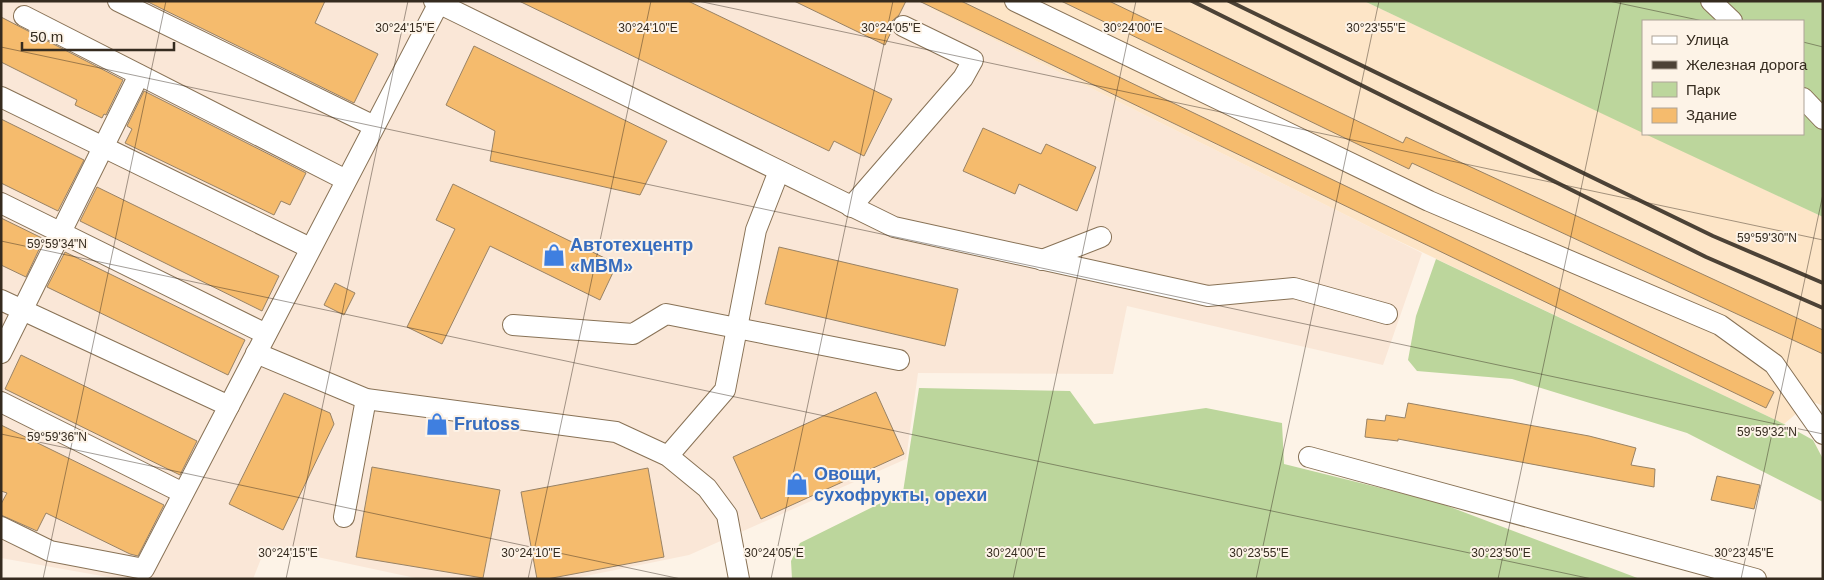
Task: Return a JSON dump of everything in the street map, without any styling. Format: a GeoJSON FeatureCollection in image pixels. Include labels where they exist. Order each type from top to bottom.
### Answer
{"type":"FeatureCollection","features":[{"type":"Feature","properties":{"kind":"street"},"geometry":{"type":"LineString","coordinates":[[118,1],[374,126]]}},
{"type":"Feature","properties":{"kind":"street"},"geometry":{"type":"LineString","coordinates":[[1015,1],[1428,201],[1720,325],[1774,364],[1823,434]]}},
{"type":"Feature","properties":{"kind":"street"},"geometry":{"type":"LineString","coordinates":[[1711,1],[1731,20]]}},
{"type":"Feature","properties":{"kind":"street"},"geometry":{"type":"LineString","coordinates":[[1,527],[50,551],[144,569],[438,2],[894,227],[1208,296],[1294,288],[1387,314]]}},
{"type":"Feature","properties":{"kind":"street"},"geometry":{"type":"LineString","coordinates":[[24,16],[346,180]]}},
{"type":"Feature","properties":{"kind":"street"},"geometry":{"type":"LineString","coordinates":[[851,207],[963,78],[973,60],[903,26]]}},
{"type":"Feature","properties":{"kind":"street"},"geometry":{"type":"LineString","coordinates":[[1,353],[139,75]]}},
{"type":"Feature","properties":{"kind":"street"},"geometry":{"type":"LineString","coordinates":[[1,97],[310,248]]}},
{"type":"Feature","properties":{"kind":"street"},"geometry":{"type":"LineString","coordinates":[[1804,99],[1823,120]]}},
{"type":"Feature","properties":{"kind":"street"},"geometry":{"type":"LineString","coordinates":[[668,456],[726,390],[756,230],[779,171]]}},
{"type":"Feature","properties":{"kind":"street"},"geometry":{"type":"LineString","coordinates":[[1,203],[266,334]]}},
{"type":"Feature","properties":{"kind":"street"},"geometry":{"type":"LineString","coordinates":[[1042,260],[1101,237]]}},
{"type":"Feature","properties":{"kind":"street"},"geometry":{"type":"LineString","coordinates":[[1,300],[229,406]]}},
{"type":"Feature","properties":{"kind":"street"},"geometry":{"type":"LineString","coordinates":[[513,325],[633,334],[666,314],[899,360]]}},
{"type":"Feature","properties":{"kind":"street"},"geometry":{"type":"LineString","coordinates":[[256,353],[366,399],[616,432],[668,456],[707,488],[727,515],[739,579]]}},
{"type":"Feature","properties":{"kind":"street"},"geometry":{"type":"LineString","coordinates":[[344,517],[366,399]]}},
{"type":"Feature","properties":{"kind":"street"},"geometry":{"type":"LineString","coordinates":[[1,402],[183,493]]}},
{"type":"Feature","properties":{"kind":"street"},"geometry":{"type":"LineString","coordinates":[[1309,457],[1756,579]]}},
{"type":"Feature","properties":{"kind":"shaded area"},"geometry":{"type":"Polygon","coordinates":[[[1,1],[933,1],[930,8],[1422,253],[1383,365],[1127,306],[1113,374],[918,373],[906,459],[689,555],[571,579],[420,579],[266,546],[253,579],[119,579],[1,558],[1,1]]]}},
{"type":"Feature","properties":{"kind":"shaded area"},"geometry":{"type":"Polygon","coordinates":[[[933,1],[1364,1],[1642,132],[1642,135],[1649,135],[1823,217],[1823,406],[1811,401],[1784,424],[1386,235],[930,8],[933,1]]]}},
{"type":"Feature","properties":{"kind":"green space"},"geometry":{"type":"Polygon","coordinates":[[[1364,1],[1823,1],[1823,217],[1647,135],[1804,135],[1804,20],[1642,20],[1642,133],[1364,1]]]}},
{"type":"Feature","properties":{"kind":"green space"},"geometry":{"type":"Polygon","coordinates":[[[1436,259],[1784,424],[1813,440],[1823,459],[1823,502],[1687,433],[1512,379],[1417,371],[1408,360],[1416,316],[1436,259]]]}},
{"type":"Feature","properties":{"kind":"green space"},"geometry":{"type":"Polygon","coordinates":[[[919,388],[1070,391],[1094,424],[1206,408],[1282,423],[1284,464],[1437,502],[1640,579],[792,579],[791,561],[800,543],[903,492],[919,388]]]}},
{"type":"Feature","properties":{"kind":"building"},"geometry":{"type":"Polygon","coordinates":[[[146,1],[325,1],[315,23],[378,54],[354,103],[146,1]]]}},
{"type":"Feature","properties":{"kind":"building"},"geometry":{"type":"Polygon","coordinates":[[[519,1],[688,1],[892,99],[864,156],[834,141],[829,151],[519,1]]]}},
{"type":"Feature","properties":{"kind":"building"},"geometry":{"type":"Polygon","coordinates":[[[794,1],[906,1],[899,15],[892,21],[892,30],[885,45],[794,1]]]}},
{"type":"Feature","properties":{"kind":"building"},"geometry":{"type":"Polygon","coordinates":[[[919,1],[961,1],[1774,392],[1766,408],[919,1]]]}},
{"type":"Feature","properties":{"kind":"building"},"geometry":{"type":"Polygon","coordinates":[[[1061,1],[1109,1],[1403,143],[1406,137],[1823,330],[1823,354],[1412,163],[1409,169],[1061,1]]]}},
{"type":"Feature","properties":{"kind":"building"},"geometry":{"type":"Polygon","coordinates":[[[1,17],[123,80],[106,115],[104,114],[102,118],[75,105],[77,100],[1,62],[1,17]]]}},
{"type":"Feature","properties":{"kind":"building"},"geometry":{"type":"Polygon","coordinates":[[[474,46],[667,141],[640,195],[490,161],[495,131],[446,105],[474,46]]]}},
{"type":"Feature","properties":{"kind":"building"},"geometry":{"type":"Polygon","coordinates":[[[144,91],[306,173],[290,205],[281,201],[274,215],[125,143],[132,129],[127,126],[144,91]]]}},
{"type":"Feature","properties":{"kind":"building"},"geometry":{"type":"Polygon","coordinates":[[[1,119],[84,160],[58,211],[1,183],[1,119]]]}},
{"type":"Feature","properties":{"kind":"building"},"geometry":{"type":"Polygon","coordinates":[[[983,128],[1041,154],[1046,144],[1096,167],[1077,211],[1019,184],[1015,194],[963,171],[983,128]]]}},
{"type":"Feature","properties":{"kind":"building","name":"Автотехцентр «МВМ»"},"geometry":{"type":"Polygon","coordinates":[[[453,184],[617,264],[600,300],[490,246],[442,344],[407,327],[455,229],[436,220],[453,184]]]}},
{"type":"Feature","properties":{"kind":"building"},"geometry":{"type":"Polygon","coordinates":[[[97,187],[279,276],[262,311],[80,221],[97,187]]]}},
{"type":"Feature","properties":{"kind":"building"},"geometry":{"type":"Polygon","coordinates":[[[1,218],[44,239],[26,277],[1,265],[1,218]]]}},
{"type":"Feature","properties":{"kind":"building"},"geometry":{"type":"Polygon","coordinates":[[[779,247],[958,289],[945,346],[765,304],[779,247]]]}},
{"type":"Feature","properties":{"kind":"building"},"geometry":{"type":"Polygon","coordinates":[[[65,252],[245,340],[228,375],[47,287],[65,252]]]}},
{"type":"Feature","properties":{"kind":"building"},"geometry":{"type":"Polygon","coordinates":[[[335,283],[355,293],[344,315],[324,305],[335,283]]]}},
{"type":"Feature","properties":{"kind":"building"},"geometry":{"type":"Polygon","coordinates":[[[21,355],[197,441],[180,475],[5,389],[21,355]]]}},
{"type":"Feature","properties":{"kind":"building"},"geometry":{"type":"Polygon","coordinates":[[[876,392],[904,454],[761,519],[733,457],[876,392]]]}},
{"type":"Feature","properties":{"kind":"building"},"geometry":{"type":"Polygon","coordinates":[[[284,393],[330,413],[334,424],[283,530],[229,504],[284,393]]]}},
{"type":"Feature","properties":{"kind":"building"},"geometry":{"type":"Polygon","coordinates":[[[1408,403],[1589,436],[1636,448],[1631,465],[1655,469],[1654,487],[1398,439],[1398,441],[1365,437],[1367,419],[1385,421],[1386,415],[1405,418],[1408,403]]]}},
{"type":"Feature","properties":{"kind":"building"},"geometry":{"type":"Polygon","coordinates":[[[1,425],[164,505],[138,556],[130,554],[46,513],[37,531],[1,515],[1,504],[7,493],[1,491],[1,425]]]}},
{"type":"Feature","properties":{"kind":"building"},"geometry":{"type":"Polygon","coordinates":[[[372,467],[500,490],[483,578],[356,557],[372,467]]]}},
{"type":"Feature","properties":{"kind":"building"},"geometry":{"type":"Polygon","coordinates":[[[648,468],[664,557],[547,579],[537,579],[521,492],[648,468]]]}},
{"type":"Feature","properties":{"kind":"building"},"geometry":{"type":"Polygon","coordinates":[[[1717,476],[1760,485],[1754,509],[1711,500],[1717,476]]]}},
{"type":"Feature","properties":{"kind":"railway"},"geometry":{"type":"LineString","coordinates":[[1192,1],[1706,257],[1823,308]]}},
{"type":"Feature","properties":{"kind":"railway"},"geometry":{"type":"LineString","coordinates":[[1229,1],[1713,236],[1823,283]]}},
{"type":"Feature","properties":{"kind":"place","name":"Автотехцентр «МВМ»"},"geometry":{"type":"Point","coordinates":[554,255]}},
{"type":"Feature","properties":{"kind":"place","name":"Frutoss"},"geometry":{"type":"Point","coordinates":[437,424]}},
{"type":"Feature","properties":{"kind":"place","name":"Овощи, сухофрукты, орехи"},"geometry":{"type":"Point","coordinates":[797,484]}}]}
